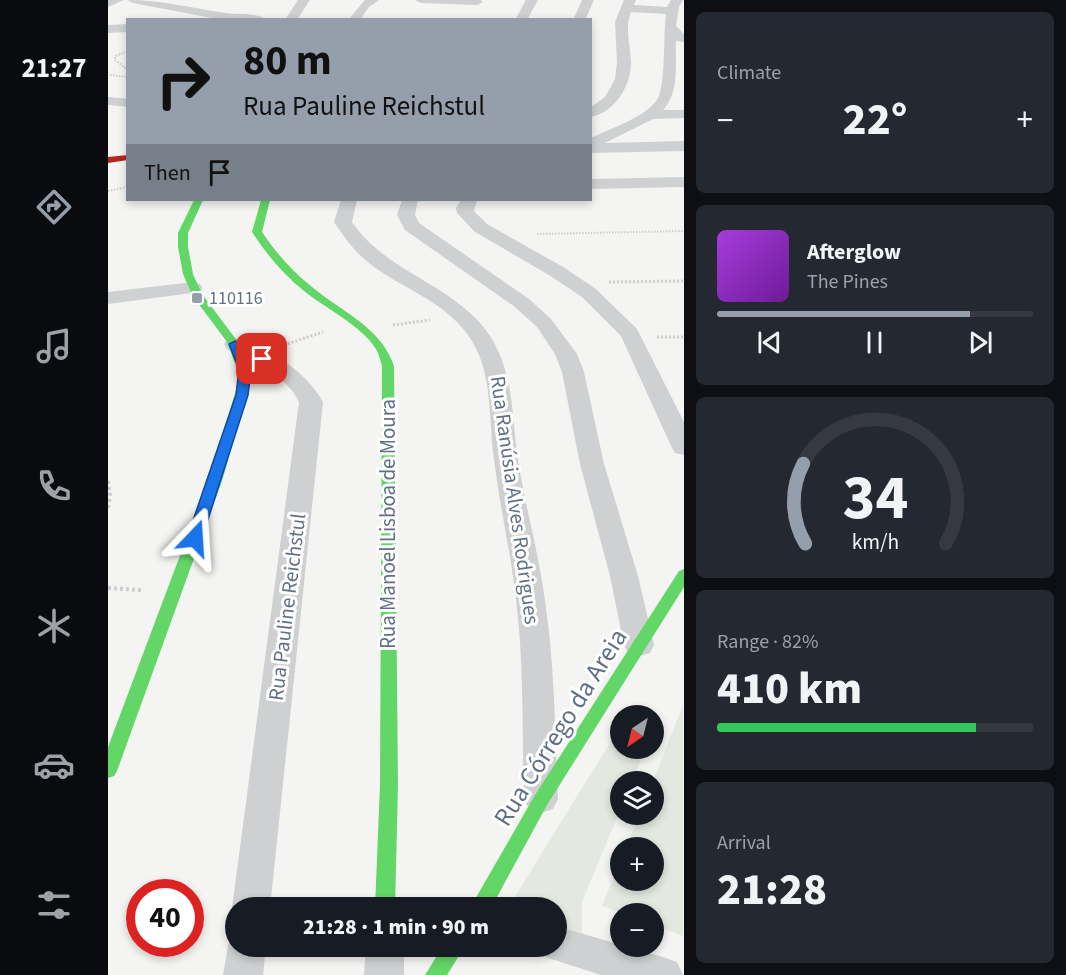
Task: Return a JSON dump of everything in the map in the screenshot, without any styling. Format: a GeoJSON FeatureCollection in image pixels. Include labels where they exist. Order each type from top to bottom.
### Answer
{"type":"FeatureCollection","features":[{"type":"Feature","properties":{"kind":"street"},"geometry":{"type":"LineString","coordinates":[[108,4],[118,0]]}},
{"type":"Feature","properties":{"kind":"street"},"geometry":{"type":"LineString","coordinates":[[133,0],[254,15]]}},
{"type":"Feature","properties":{"kind":"street"},"geometry":{"type":"LineString","coordinates":[[292,18],[304,0]]}},
{"type":"Feature","properties":{"kind":"street"},"geometry":{"type":"LineString","coordinates":[[355,18],[365,5],[373,0]]}},
{"type":"Feature","properties":{"kind":"street"},"geometry":{"type":"LineString","coordinates":[[522,18],[532,0]]}},
{"type":"Feature","properties":{"kind":"street"},"geometry":{"type":"LineString","coordinates":[[580,18],[588,0]]}},
{"type":"Feature","properties":{"kind":"street"},"geometry":{"type":"LineString","coordinates":[[420,3],[477,1],[474,18]]}},
{"type":"Feature","properties":{"kind":"street"},"geometry":{"type":"LineString","coordinates":[[592,112],[609,101],[622,79],[624,63],[621,22],[629,4],[674,6],[670,27],[676,55],[665,99],[650,115],[592,144]]}},
{"type":"Feature","properties":{"kind":"street"},"geometry":{"type":"LineString","coordinates":[[670,27],[684,41]]}},
{"type":"Feature","properties":{"kind":"street"},"geometry":{"type":"LineString","coordinates":[[108,29],[126,28]]}},
{"type":"Feature","properties":{"kind":"street"},"geometry":{"type":"LineString","coordinates":[[668,85],[684,85]]}},
{"type":"Feature","properties":{"kind":"street"},"geometry":{"type":"LineString","coordinates":[[592,98],[609,101]]}},
{"type":"Feature","properties":{"kind":"street"},"geometry":{"type":"LineString","coordinates":[[650,115],[684,114]]}},
{"type":"Feature","properties":{"kind":"street"},"geometry":{"type":"LineString","coordinates":[[592,148],[684,146]]}},
{"type":"Feature","properties":{"kind":"street"},"geometry":{"type":"LineString","coordinates":[[108,160],[126,157]]}},
{"type":"Feature","properties":{"kind":"street"},"geometry":{"type":"LineString","coordinates":[[592,184],[684,182]]}},
{"type":"Feature","properties":{"kind":"street"},"geometry":{"type":"LineString","coordinates":[[108,771],[125,712],[209,497],[240,403],[245,369],[235,344],[220,321],[193,288],[182,236],[189,213],[197,201]]}},
{"type":"Feature","properties":{"kind":"street","name":"Rua Manoel Lisboa de Moura"},"geometry":{"type":"LineString","coordinates":[[264,201],[257,232],[270,254],[287,271],[373,337],[383,350],[388,366],[389,785],[386,897]]}},
{"type":"Feature","properties":{"kind":"street","name":"Rua Ranúsia Alves Rodrigues"},"geometry":{"type":"LineString","coordinates":[[349,201],[343,222],[354,240],[373,256],[467,319],[495,364],[500,382],[505,453],[532,609],[542,800]]}},
{"type":"Feature","properties":{"kind":"street"},"geometry":{"type":"LineString","coordinates":[[410,201],[406,215],[411,226],[522,303],[544,323],[566,354],[573,372],[591,464],[624,576],[639,645]]}},
{"type":"Feature","properties":{"kind":"street"},"geometry":{"type":"LineString","coordinates":[[468,201],[465,207],[466,213],[481,228],[600,301],[630,333],[674,405],[684,448]]}},
{"type":"Feature","properties":{"kind":"street"},"geometry":{"type":"LineString","coordinates":[[108,298],[193,288]]}},
{"type":"Feature","properties":{"kind":"street","name":"Rua Pauline Reichstul"},"geometry":{"type":"LineString","coordinates":[[235,344],[294,380],[309,396],[311,402],[252,897]]}},
{"type":"Feature","properties":{"kind":"street","name":"Rua Córrego da Areia"},"geometry":{"type":"LineString","coordinates":[[486,897],[542,800],[684,574]]}},
{"type":"Feature","properties":{"kind":"street"},"geometry":{"type":"LineString","coordinates":[[567,947],[663,975]]}},
{"type":"Feature","properties":{"kind":"street"},"geometry":{"type":"LineString","coordinates":[[243,975],[245,957]]}},
{"type":"Feature","properties":{"kind":"street"},"geometry":{"type":"LineString","coordinates":[[384,975],[385,957]]}},
{"type":"Feature","properties":{"kind":"street"},"geometry":{"type":"LineString","coordinates":[[435,975],[447,957]]}},
{"type":"Feature","properties":{"kind":"path"},"geometry":{"type":"LineString","coordinates":[[126,52],[115,56],[116,60],[126,68]]}},
{"type":"Feature","properties":{"kind":"path"},"geometry":{"type":"LineString","coordinates":[[110,75],[126,77]]}},
{"type":"Feature","properties":{"kind":"path"},"geometry":{"type":"LineString","coordinates":[[108,191],[126,187]]}},
{"type":"Feature","properties":{"kind":"path"},"geometry":{"type":"LineString","coordinates":[[493,235],[684,231]]}},
{"type":"Feature","properties":{"kind":"path"},"geometry":{"type":"LineString","coordinates":[[573,283],[684,281]]}},
{"type":"Feature","properties":{"kind":"path"},"geometry":{"type":"LineString","coordinates":[[108,481],[110,495],[108,510]]}},
{"type":"Feature","properties":{"kind":"shaded area"},"geometry":{"type":"Polygon","coordinates":[[[683,705],[683,936],[664,929],[664,903],[610,903],[610,909],[602,906],[610,887],[610,891],[664,891],[664,837],[630,837],[635,825],[664,825],[664,771],[657,771],[662,759],[664,759],[664,753],[683,705]]]}},
{"type":"Feature","properties":{"kind":"shaded area"},"geometry":{"type":"Polygon","coordinates":[[[610,743],[610,759],[642,759],[636,771],[610,771],[610,825],[614,825],[582,902],[582,936],[567,931],[567,897],[515,897],[610,743]]]}},
{"type":"Feature","properties":{"kind":"traffic: fast"},"geometry":{"type":"LineString","coordinates":[[108,771],[215,481],[246,377],[233,342],[197,295],[188,274],[182,239],[189,216],[197,201]]}},
{"type":"Feature","properties":{"kind":"traffic: fast"},"geometry":{"type":"LineString","coordinates":[[265,201],[257,232],[268,249],[280,264],[309,290],[373,337],[383,350],[388,366],[389,785],[385,897]]}},
{"type":"Feature","properties":{"kind":"traffic: fast"},"geometry":{"type":"LineString","coordinates":[[486,897],[541,800],[684,574]]}},
{"type":"Feature","properties":{"kind":"traffic: fast"},"geometry":{"type":"LineString","coordinates":[[435,975],[447,957]]}},
{"type":"Feature","properties":{"kind":"traffic: jam"},"geometry":{"type":"LineString","coordinates":[[108,160],[126,157]]}},
{"type":"Feature","properties":{"kind":"place","name":"110116"},"geometry":{"type":"Point","coordinates":[197,298]}},
{"type":"Feature","properties":{"kind":"route"},"geometry":{"type":"LineString","coordinates":[[195,538],[240,403],[246,377],[235,344],[262,359]]}}]}
